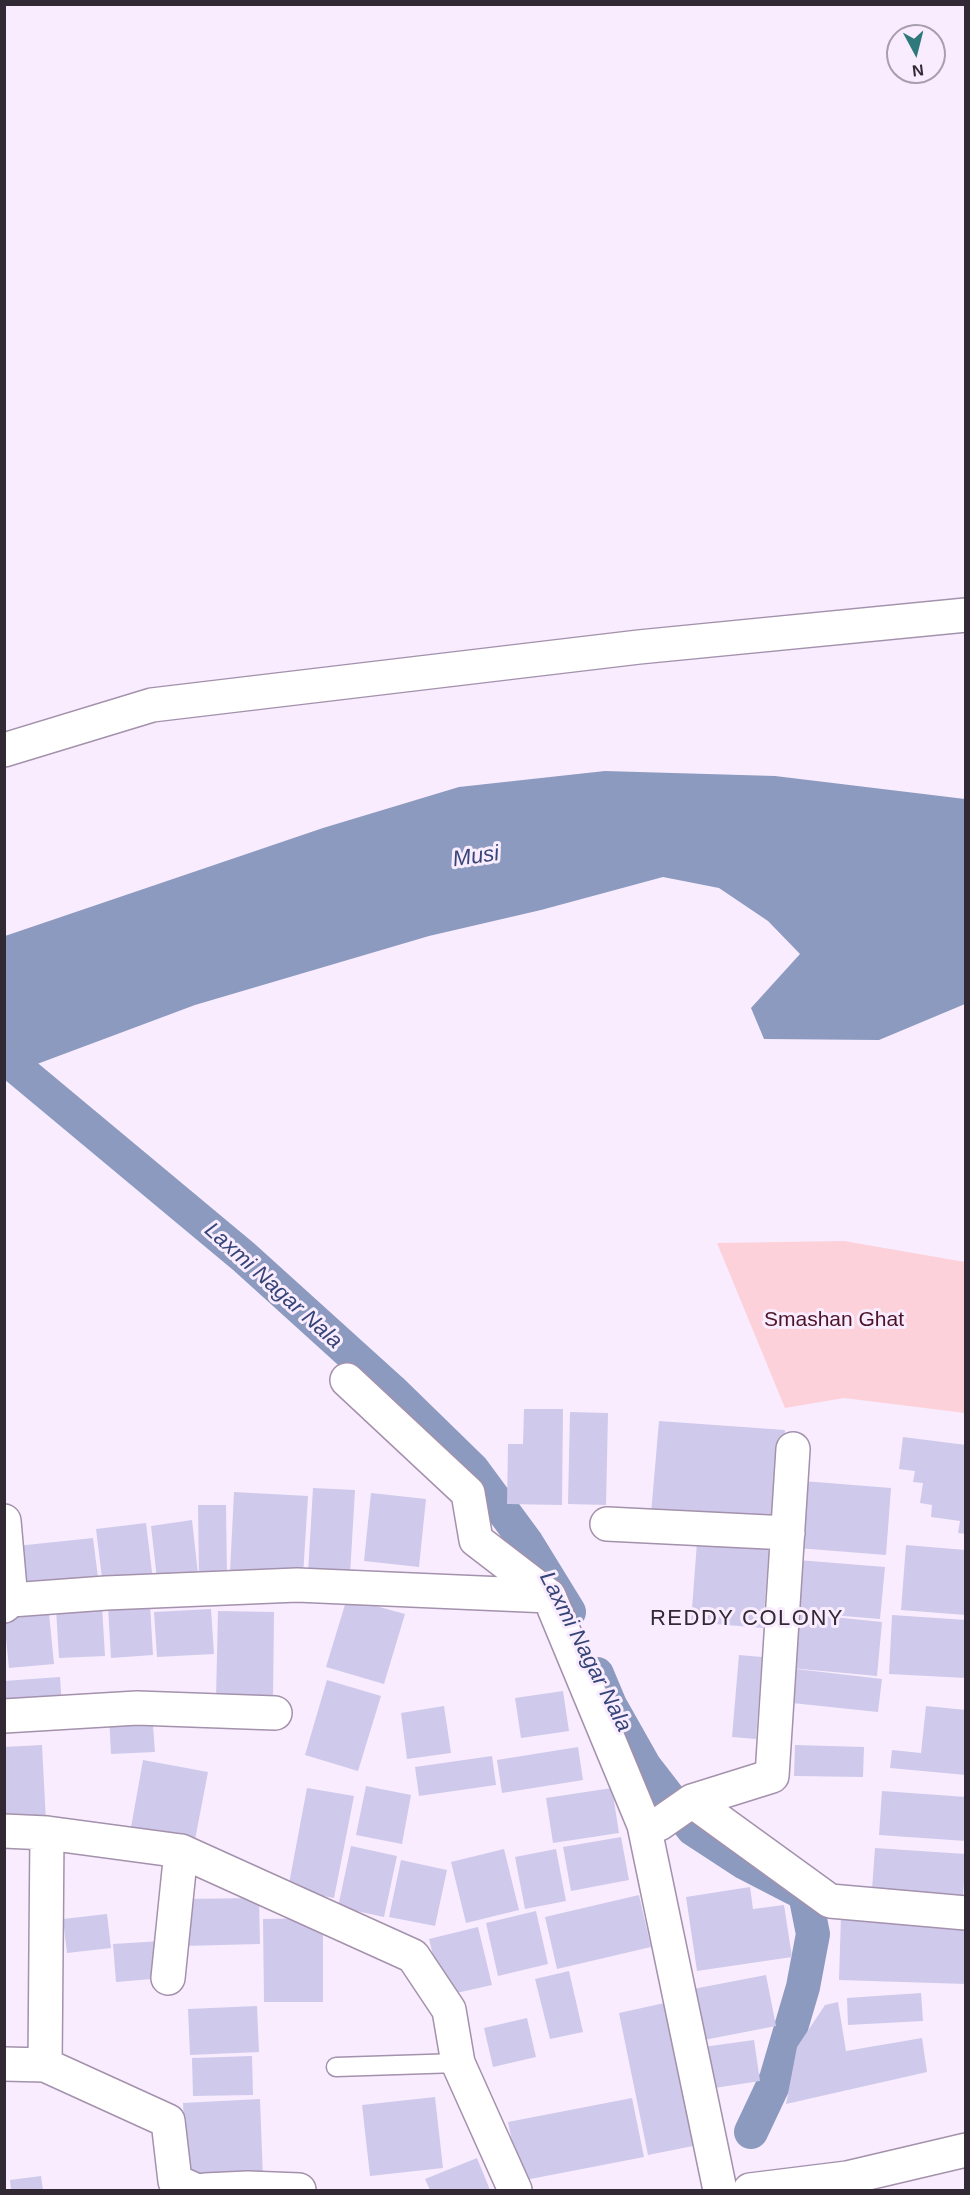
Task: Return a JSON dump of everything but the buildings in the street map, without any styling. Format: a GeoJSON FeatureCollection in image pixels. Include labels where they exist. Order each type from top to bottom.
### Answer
{"type":"FeatureCollection","features":[{"type":"Feature","properties":{"kind":"main road"},"geometry":{"type":"LineString","coordinates":[[4,750],[152,705],[639,648],[966,615]]}},
{"type":"Feature","properties":{"kind":"main road"},"geometry":{"type":"LineString","coordinates":[[347,1380],[468,1492],[476,1540],[549,1596],[644,1825],[720,2190]]}},
{"type":"Feature","properties":{"kind":"main road"},"geometry":{"type":"LineString","coordinates":[[644,1825],[659,1824],[692,1802],[772,1776],[794,1449]]}},
{"type":"Feature","properties":{"kind":"main road"},"geometry":{"type":"LineString","coordinates":[[4,1521],[8,1603],[106,1593],[297,1585],[549,1596]]}},
{"type":"Feature","properties":{"kind":"main road"},"geometry":{"type":"LineString","coordinates":[[607,1524],[788,1533]]}},
{"type":"Feature","properties":{"kind":"main road"},"geometry":{"type":"LineString","coordinates":[[4,1716],[137,1708],[275,1713]]}},
{"type":"Feature","properties":{"kind":"main road"},"geometry":{"type":"LineString","coordinates":[[692,1802],[830,1901],[966,1913]]}},
{"type":"Feature","properties":{"kind":"main road"},"geometry":{"type":"LineString","coordinates":[[4,1832],[47,1833],[181,1851],[413,1956],[449,2010],[458,2063],[515,2190]]}},
{"type":"Feature","properties":{"kind":"main road"},"geometry":{"type":"LineString","coordinates":[[45,2065],[47,1833]]}},
{"type":"Feature","properties":{"kind":"main road"},"geometry":{"type":"LineString","coordinates":[[168,1978],[181,1851]]}},
{"type":"Feature","properties":{"kind":"main road"},"geometry":{"type":"LineString","coordinates":[[4,2064],[45,2065],[168,2121],[176,2181],[195,2190]]}},
{"type":"Feature","properties":{"kind":"main road"},"geometry":{"type":"LineString","coordinates":[[750,2190],[847,2178],[966,2150]]}},
{"type":"Feature","properties":{"kind":"main road"},"geometry":{"type":"LineString","coordinates":[[205,2190],[248,2188],[299,2190]]}},
{"type":"Feature","properties":{"kind":"lane"},"geometry":{"type":"LineString","coordinates":[[336,2067],[458,2063]]}},
{"type":"Feature","properties":{"kind":"green space","name":"Smashan Ghat"},"geometry":{"type":"Polygon","coordinates":[[[844,1241],[965,1262],[965,1413],[844,1398],[785,1408],[717,1243],[844,1241]]]}},
{"type":"Feature","properties":{"kind":"water","name":"Musi"},"geometry":{"type":"Polygon","coordinates":[[[605,771],[775,776],[965,799],[965,1004],[879,1040],[764,1039],[751,1008],[800,954],[768,921],[719,888],[663,877],[541,910],[429,936],[195,1005],[5,1076],[5,936],[323,828],[459,787],[605,771]]]}},
{"type":"Feature","properties":{"kind":"waterway","name":"Laxmi Nagar Nala"},"geometry":{"type":"LineString","coordinates":[[4,1057],[244,1257],[391,1390],[473,1470],[526,1542],[569,1612]]}},
{"type":"Feature","properties":{"kind":"waterway","name":"Laxmi Nagar Nala"},"geometry":{"type":"LineString","coordinates":[[597,1674],[610,1705],[645,1767],[693,1829],[745,1863],[805,1894],[813,1934],[803,1987],[776,2079],[751,2132]]}},
{"type":"Feature","properties":{"kind":"district","name":"REDDY COLONY"},"geometry":{"type":"Point","coordinates":[747,1619]}}]}
